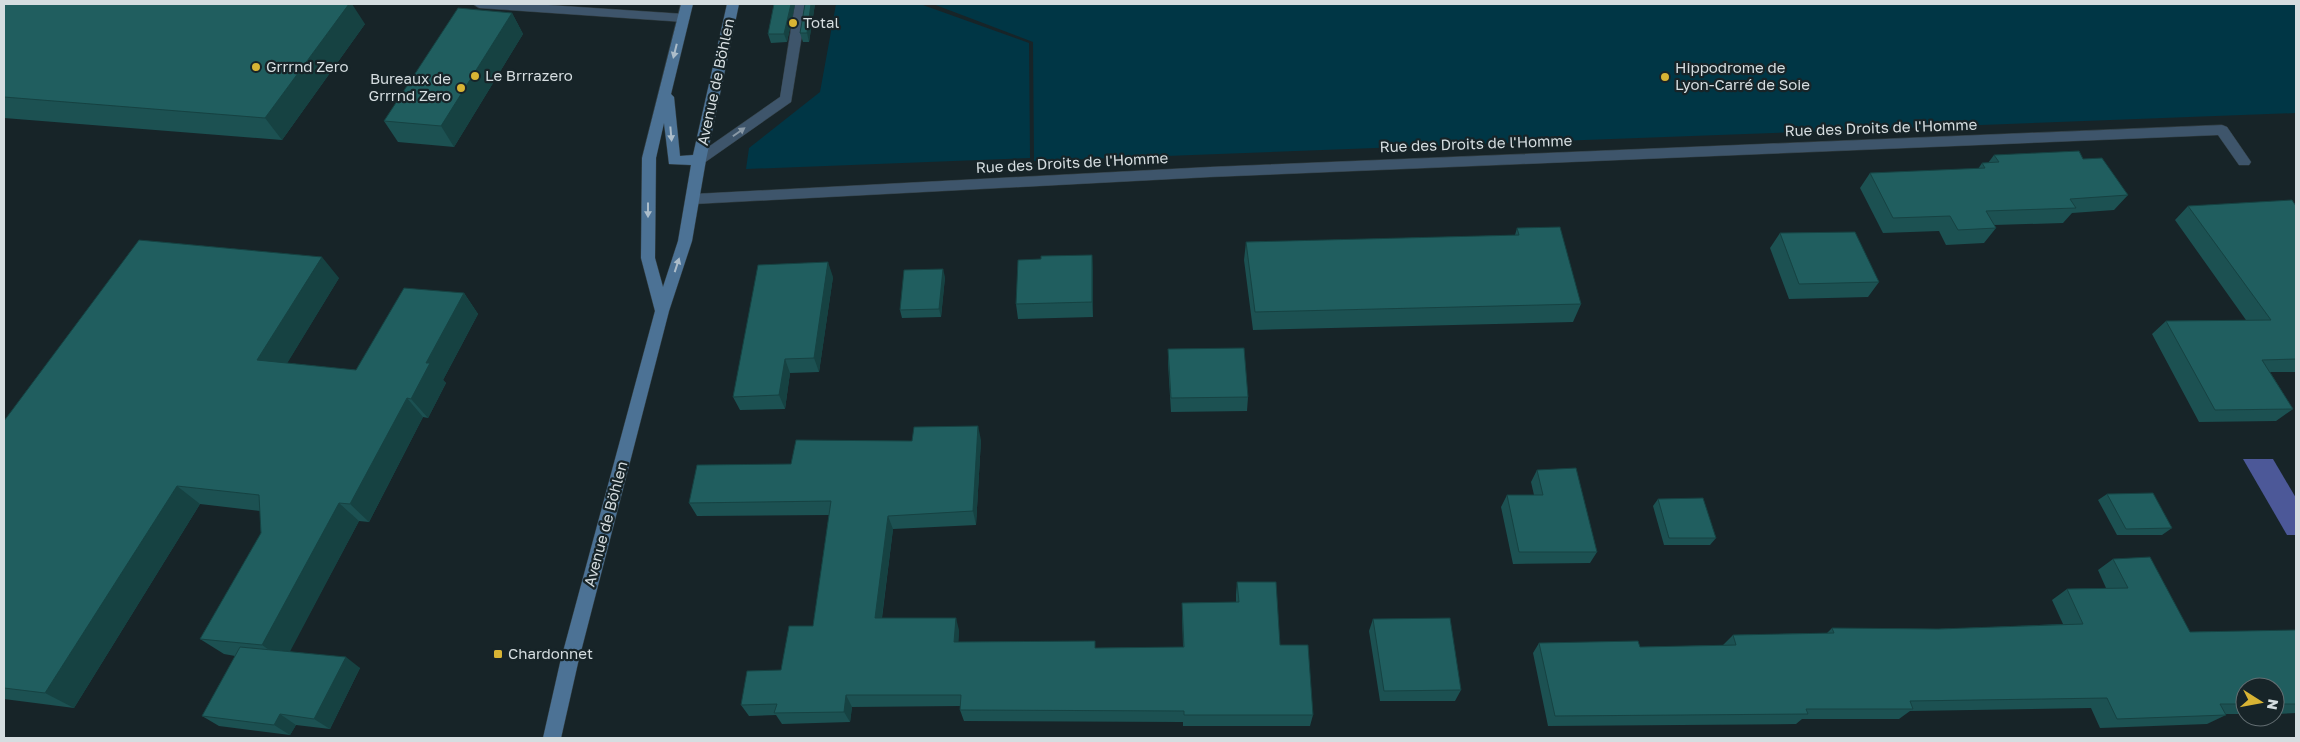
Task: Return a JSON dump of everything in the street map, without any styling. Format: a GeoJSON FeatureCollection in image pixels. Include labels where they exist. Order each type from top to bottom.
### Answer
{"type":"FeatureCollection","features":[{"type":"Feature","properties":{"kind":"main road","name":"Avenue de Böhlen"},"geometry":{"type":"LineString","coordinates":[[662,311],[648,258],[649,158],[687,4]]}},
{"type":"Feature","properties":{"kind":"main road","name":"Avenue de Böhlen"},"geometry":{"type":"LineString","coordinates":[[552,738],[569,663],[662,311],[685,242],[694,199],[699,160],[733,4]]}},
{"type":"Feature","properties":{"kind":"main road","name":"Avenue de Böhlen"},"geometry":{"type":"LineString","coordinates":[[667,86],[674,161],[699,160]]}},
{"type":"Feature","properties":{"kind":"street"},"geometry":{"type":"LineString","coordinates":[[479,4],[684,18]]}},
{"type":"Feature","properties":{"kind":"street"},"geometry":{"type":"LineString","coordinates":[[699,160],[786,99],[801,4]]}},
{"type":"Feature","properties":{"kind":"street","name":"Rue des Droits de l'Homme"},"geometry":{"type":"LineString","coordinates":[[694,199],[1220,171],[2222,130],[2244,162]]}},
{"type":"Feature","properties":{"kind":"shaded area"},"geometry":{"type":"Polygon","coordinates":[[[836,4],[920,4],[1029,43],[1030,158],[746,169],[749,148],[820,92],[836,4]]]}},
{"type":"Feature","properties":{"kind":"shaded area","name":"Hippodrome de Lyon-Carré de Soie"},"geometry":{"type":"Polygon","coordinates":[[[933,4],[2296,4],[2296,113],[1034,161],[1033,42],[933,4]]]}},
{"type":"Feature","properties":{"kind":"water"},"geometry":{"type":"Polygon","coordinates":[[[2243,459],[2273,459],[2296,498],[2296,535],[2287,535],[2243,459]]]}},
{"type":"Feature","properties":{"kind":"building"},"geometry":{"type":"Polygon","coordinates":[[[4,4],[349,4],[265,118],[4,97],[4,4]]]}},
{"type":"Feature","properties":{"kind":"building"},"geometry":{"type":"Polygon","coordinates":[[[774,4],[791,4],[784,34],[768,34],[774,4]]]}},
{"type":"Feature","properties":{"kind":"building"},"geometry":{"type":"Polygon","coordinates":[[[805,4],[811,4],[807,33],[800,33],[805,4]]]}},
{"type":"Feature","properties":{"kind":"building"},"geometry":{"type":"Polygon","coordinates":[[[458,8],[512,13],[441,126],[384,121],[458,8]]]}},
{"type":"Feature","properties":{"kind":"building"},"geometry":{"type":"Polygon","coordinates":[[[2079,151],[2083,159],[2102,158],[2128,195],[2070,199],[2076,208],[1986,211],[1996,228],[1958,230],[1950,216],[1893,218],[1870,173],[1985,168],[1982,163],[1999,162],[1994,155],[2079,151]]]}},
{"type":"Feature","properties":{"kind":"building"},"geometry":{"type":"Polygon","coordinates":[[[2292,200],[2296,206],[2296,359],[2262,360],[2293,409],[2215,410],[2166,321],[2271,320],[2188,206],[2292,200]]]}},
{"type":"Feature","properties":{"kind":"building"},"geometry":{"type":"Polygon","coordinates":[[[1560,227],[1581,304],[1255,312],[1246,242],[1519,235],[1517,228],[1560,227]]]}},
{"type":"Feature","properties":{"kind":"building"},"geometry":{"type":"Polygon","coordinates":[[[1855,232],[1879,282],[1799,284],[1780,233],[1855,232]]]}},
{"type":"Feature","properties":{"kind":"building"},"geometry":{"type":"Polygon","coordinates":[[[139,240],[322,257],[257,360],[356,370],[404,288],[464,293],[426,363],[430,363],[411,399],[407,398],[350,504],[339,503],[262,645],[200,639],[261,533],[259,495],[177,486],[45,693],[4,688],[4,421],[139,240]]]}},
{"type":"Feature","properties":{"kind":"building"},"geometry":{"type":"Polygon","coordinates":[[[1092,255],[1092,302],[1016,304],[1018,260],[1041,259],[1041,256],[1092,255]]]}},
{"type":"Feature","properties":{"kind":"building"},"geometry":{"type":"Polygon","coordinates":[[[828,262],[814,358],[785,359],[779,395],[733,397],[758,265],[828,262]]]}},
{"type":"Feature","properties":{"kind":"building"},"geometry":{"type":"Polygon","coordinates":[[[943,269],[939,309],[900,310],[904,270],[943,269]]]}},
{"type":"Feature","properties":{"kind":"building"},"geometry":{"type":"Polygon","coordinates":[[[1244,348],[1248,397],[1171,398],[1168,349],[1244,348]]]}},
{"type":"Feature","properties":{"kind":"building"},"geometry":{"type":"Polygon","coordinates":[[[978,426],[973,511],[888,516],[875,618],[956,618],[954,642],[1095,641],[1095,648],[1184,647],[1182,603],[1239,602],[1237,582],[1276,582],[1280,645],[1308,645],[1313,715],[1184,715],[1184,711],[960,710],[961,695],[846,695],[844,712],[774,713],[777,704],[741,705],[747,671],[781,670],[789,626],[813,626],[831,501],[689,503],[697,465],[791,464],[796,440],[912,441],[914,427],[978,426]]]}},
{"type":"Feature","properties":{"kind":"building"},"geometry":{"type":"Polygon","coordinates":[[[1576,468],[1597,552],[1519,552],[1507,495],[1543,495],[1537,470],[1576,468]]]}},
{"type":"Feature","properties":{"kind":"building"},"geometry":{"type":"Polygon","coordinates":[[[2153,493],[2172,528],[2126,529],[2107,494],[2153,493]]]}},
{"type":"Feature","properties":{"kind":"building"},"geometry":{"type":"Polygon","coordinates":[[[1703,498],[1716,538],[1669,538],[1658,499],[1703,498]]]}},
{"type":"Feature","properties":{"kind":"building"},"geometry":{"type":"Polygon","coordinates":[[[2150,557],[2190,632],[2296,630],[2296,704],[2285,704],[2285,677],[2235,677],[2235,704],[2220,704],[2226,715],[2117,719],[2107,698],[1910,701],[1913,709],[1806,709],[1808,714],[1555,716],[1539,643],[1638,641],[1640,647],[1736,645],[1733,635],[1834,633],[1832,628],[1938,629],[2083,624],[2067,589],[2128,588],[2113,559],[2150,557]]]}},
{"type":"Feature","properties":{"kind":"building"},"geometry":{"type":"Polygon","coordinates":[[[1450,618],[1461,690],[1384,691],[1373,619],[1450,618]]]}},
{"type":"Feature","properties":{"kind":"building"},"geometry":{"type":"Polygon","coordinates":[[[240,647],[346,657],[314,719],[280,714],[274,725],[202,716],[240,647]]]}},
{"type":"Feature","properties":{"kind":"place","name":"Total"},"geometry":{"type":"Point","coordinates":[793,23]}},
{"type":"Feature","properties":{"kind":"place","name":"Grrrnd Zero"},"geometry":{"type":"Point","coordinates":[256,67]}},
{"type":"Feature","properties":{"kind":"place","name":"Le Brrrazero"},"geometry":{"type":"Point","coordinates":[475,76]}},
{"type":"Feature","properties":{"kind":"place","name":"Hippodrome de Lyon-Carré de Soie"},"geometry":{"type":"Point","coordinates":[1665,77]}},
{"type":"Feature","properties":{"kind":"place","name":"Bureaux de Grrrnd Zero"},"geometry":{"type":"Point","coordinates":[461,88]}},
{"type":"Feature","properties":{"kind":"place","name":"Chardonnet"},"geometry":{"type":"Point","coordinates":[498,654]}}]}
